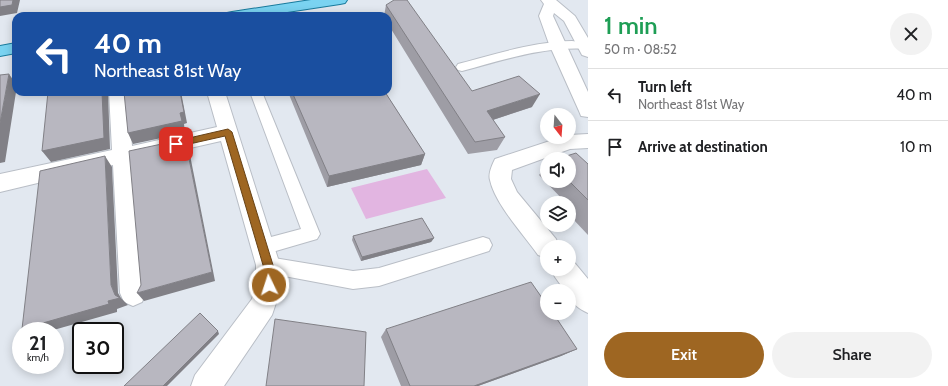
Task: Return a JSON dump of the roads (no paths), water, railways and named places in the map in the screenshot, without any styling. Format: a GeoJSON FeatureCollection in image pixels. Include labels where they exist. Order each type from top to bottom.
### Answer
{"type":"FeatureCollection","features":[{"type":"Feature","properties":{"kind":"main road"},"geometry":{"type":"LineString","coordinates":[[259,12],[340,0]]}},
{"type":"Feature","properties":{"kind":"main road"},"geometry":{"type":"LineString","coordinates":[[0,51],[12,49]]}},
{"type":"Feature","properties":{"kind":"street"},"geometry":{"type":"LineString","coordinates":[[587,48],[570,19],[549,2],[546,16],[557,44],[588,111]]}},
{"type":"Feature","properties":{"kind":"street"},"geometry":{"type":"LineString","coordinates":[[118,96],[133,293]]}},
{"type":"Feature","properties":{"kind":"street"},"geometry":{"type":"LineString","coordinates":[[206,386],[263,306],[269,285],[265,256],[217,96]]}},
{"type":"Feature","properties":{"kind":"street"},"geometry":{"type":"LineString","coordinates":[[0,183],[228,132]]}},
{"type":"Feature","properties":{"kind":"street"},"geometry":{"type":"LineString","coordinates":[[542,240],[509,198],[500,179],[502,165],[569,142],[588,141]]}},
{"type":"Feature","properties":{"kind":"street"},"geometry":{"type":"LineString","coordinates":[[569,276],[588,300]]}},
{"type":"Feature","properties":{"kind":"lane"},"geometry":{"type":"LineString","coordinates":[[462,67],[542,46],[557,44],[587,48]]}},
{"type":"Feature","properties":{"kind":"lane"},"geometry":{"type":"LineString","coordinates":[[258,96],[311,234],[265,256]]}},
{"type":"Feature","properties":{"kind":"lane"},"geometry":{"type":"LineString","coordinates":[[265,256],[353,280],[379,277],[483,245]]}}]}
